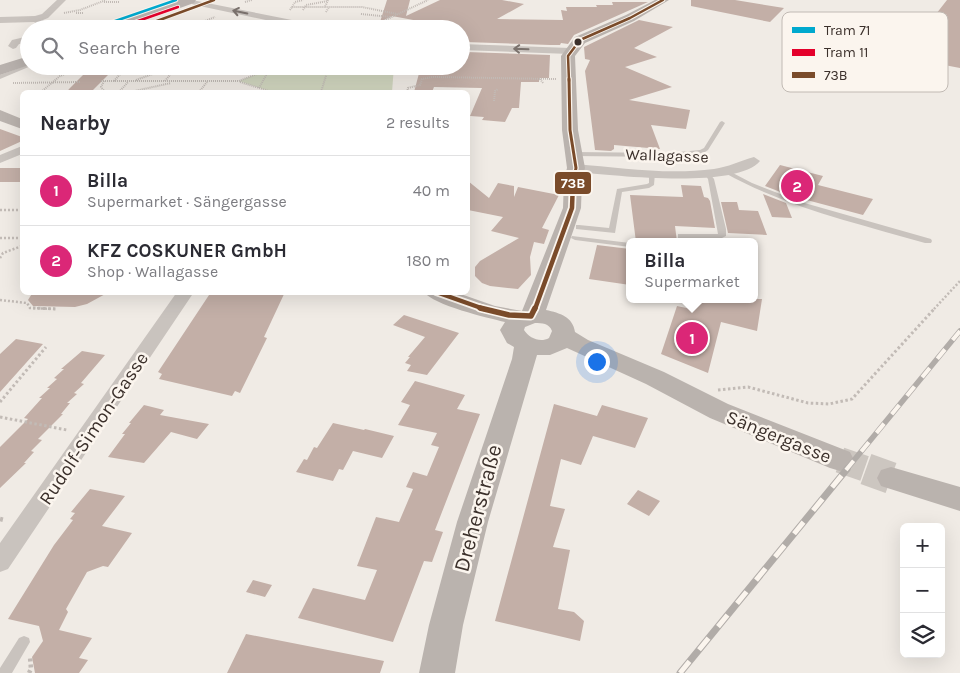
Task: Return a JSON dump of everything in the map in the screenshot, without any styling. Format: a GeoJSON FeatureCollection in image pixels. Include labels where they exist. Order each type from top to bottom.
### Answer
{"type":"FeatureCollection","features":[{"type":"Feature","properties":{"kind":"main road"},"geometry":{"type":"LineString","coordinates":[[136,20],[197,1]]}},
{"type":"Feature","properties":{"kind":"main road"},"geometry":{"type":"LineString","coordinates":[[143,20],[197,1]]}},
{"type":"Feature","properties":{"kind":"main road"},"geometry":{"type":"LineString","coordinates":[[0,65],[20,59]]}},
{"type":"Feature","properties":{"kind":"main road"},"geometry":{"type":"LineString","coordinates":[[0,70],[20,63]]}},
{"type":"Feature","properties":{"kind":"street"},"geometry":{"type":"LineString","coordinates":[[41,20],[62,0]]}},
{"type":"Feature","properties":{"kind":"street"},"geometry":{"type":"LineString","coordinates":[[470,47],[570,51],[580,40],[630,18],[663,0]]}},
{"type":"Feature","properties":{"kind":"street"},"geometry":{"type":"LineString","coordinates":[[197,1],[282,20]]}},
{"type":"Feature","properties":{"kind":"street"},"geometry":{"type":"LineString","coordinates":[[0,20],[20,22]]}},
{"type":"Feature","properties":{"kind":"street","name":"Dreherstraße"},"geometry":{"type":"LineString","coordinates":[[537,330],[540,299],[572,208],[575,161],[570,130],[567,79],[567,63],[570,51]]}},
{"type":"Feature","properties":{"kind":"street"},"geometry":{"type":"LineString","coordinates":[[0,115],[20,123]]}},
{"type":"Feature","properties":{"kind":"street"},"geometry":{"type":"LineString","coordinates":[[0,159],[20,151]]}},
{"type":"Feature","properties":{"kind":"street","name":"Dreherstraße"},"geometry":{"type":"LineString","coordinates":[[437,673],[446,621],[493,446],[524,359],[586,207],[587,179],[575,161]]}},
{"type":"Feature","properties":{"kind":"street","name":"Wallagasse"},"geometry":{"type":"LineString","coordinates":[[575,161],[652,173],[708,175],[743,168],[754,161]]}},
{"type":"Feature","properties":{"kind":"street","name":"Rudolf-Simon-Gasse"},"geometry":{"type":"LineString","coordinates":[[0,562],[184,295]]}},
{"type":"Feature","properties":{"kind":"street","name":"Sängergasse"},"geometry":{"type":"LineString","coordinates":[[442,295],[459,302],[468,311],[503,326],[537,330],[682,400],[710,407],[840,460]]}},
{"type":"Feature","properties":{"kind":"street"},"geometry":{"type":"LineString","coordinates":[[891,478],[960,500]]}},
{"type":"Feature","properties":{"kind":"lane"},"geometry":{"type":"LineString","coordinates":[[154,20],[197,1],[214,0]]}},
{"type":"Feature","properties":{"kind":"lane"},"geometry":{"type":"LineString","coordinates":[[0,77],[20,70]]}},
{"type":"Feature","properties":{"kind":"lane"},"geometry":{"type":"LineString","coordinates":[[575,161],[702,152],[706,149],[722,123]]}},
{"type":"Feature","properties":{"kind":"lane"},"geometry":{"type":"LineString","coordinates":[[727,172],[763,190],[790,200],[928,240]]}},
{"type":"Feature","properties":{"kind":"lane"},"geometry":{"type":"LineString","coordinates":[[577,233],[612,231],[619,190],[649,186],[652,184],[652,173]]}},
{"type":"Feature","properties":{"kind":"lane"},"geometry":{"type":"LineString","coordinates":[[681,236],[722,236],[711,179],[708,175]]}},
{"type":"Feature","properties":{"kind":"lane"},"geometry":{"type":"LineString","coordinates":[[577,233],[626,244]]}},
{"type":"Feature","properties":{"kind":"lane"},"geometry":{"type":"LineString","coordinates":[[4,673],[24,642]]}},
{"type":"Feature","properties":{"kind":"path"},"geometry":{"type":"LineString","coordinates":[[303,0],[295,2],[291,8],[362,7],[397,14]]}},
{"type":"Feature","properties":{"kind":"path"},"geometry":{"type":"LineString","coordinates":[[303,10],[306,5],[328,0],[325,7]]}},
{"type":"Feature","properties":{"kind":"path"},"geometry":{"type":"LineString","coordinates":[[413,0],[416,5]]}},
{"type":"Feature","properties":{"kind":"path"},"geometry":{"type":"LineString","coordinates":[[386,20],[428,0]]}},
{"type":"Feature","properties":{"kind":"path"},"geometry":{"type":"LineString","coordinates":[[75,13],[106,1],[118,2]]}},
{"type":"Feature","properties":{"kind":"path"},"geometry":{"type":"LineString","coordinates":[[326,12],[329,7]]}},
{"type":"Feature","properties":{"kind":"path"},"geometry":{"type":"LineString","coordinates":[[372,9],[361,14],[392,17]]}},
{"type":"Feature","properties":{"kind":"path"},"geometry":{"type":"LineString","coordinates":[[56,14],[84,13]]}},
{"type":"Feature","properties":{"kind":"path"},"geometry":{"type":"LineString","coordinates":[[209,20],[221,15]]}},
{"type":"Feature","properties":{"kind":"path"},"geometry":{"type":"LineString","coordinates":[[43,90],[63,75]]}},
{"type":"Feature","properties":{"kind":"path"},"geometry":{"type":"LineString","coordinates":[[113,82],[119,75]]}},
{"type":"Feature","properties":{"kind":"path"},"geometry":{"type":"LineString","coordinates":[[133,81],[150,75]]}},
{"type":"Feature","properties":{"kind":"path"},"geometry":{"type":"LineString","coordinates":[[164,81],[169,75]]}},
{"type":"Feature","properties":{"kind":"path"},"geometry":{"type":"LineString","coordinates":[[101,82],[239,81],[255,75]]}},
{"type":"Feature","properties":{"kind":"path"},"geometry":{"type":"LineString","coordinates":[[258,88],[266,75]]}},
{"type":"Feature","properties":{"kind":"path"},"geometry":{"type":"LineString","coordinates":[[322,90],[326,75]]}},
{"type":"Feature","properties":{"kind":"path"},"geometry":{"type":"LineString","coordinates":[[408,90],[408,88],[420,85],[422,79],[432,77],[567,79]]}},
{"type":"Feature","properties":{"kind":"path"},"geometry":{"type":"LineString","coordinates":[[540,79],[543,83]]}},
{"type":"Feature","properties":{"kind":"path"},"geometry":{"type":"LineString","coordinates":[[121,90],[129,81]]}},
{"type":"Feature","properties":{"kind":"path"},"geometry":{"type":"LineString","coordinates":[[139,90],[180,81]]}},
{"type":"Feature","properties":{"kind":"path"},"geometry":{"type":"LineString","coordinates":[[200,90],[207,81]]}},
{"type":"Feature","properties":{"kind":"path"},"geometry":{"type":"LineString","coordinates":[[239,81],[265,90]]}},
{"type":"Feature","properties":{"kind":"path"},"geometry":{"type":"LineString","coordinates":[[13,83],[80,82]]}},
{"type":"Feature","properties":{"kind":"path"},"geometry":{"type":"LineString","coordinates":[[103,90],[101,87],[104,82]]}},
{"type":"Feature","properties":{"kind":"path"},"geometry":{"type":"LineString","coordinates":[[494,101],[498,89]]}},
{"type":"Feature","properties":{"kind":"path"},"geometry":{"type":"LineString","coordinates":[[0,210],[20,210]]}},
{"type":"Feature","properties":{"kind":"path"},"geometry":{"type":"LineString","coordinates":[[0,238],[20,238]]}},
{"type":"Feature","properties":{"kind":"path"},"geometry":{"type":"LineString","coordinates":[[0,258],[3,253],[20,247]]}},
{"type":"Feature","properties":{"kind":"path"},"geometry":{"type":"LineString","coordinates":[[710,407],[714,390],[748,387],[808,404],[829,404],[852,399],[960,281]]}},
{"type":"Feature","properties":{"kind":"path"},"geometry":{"type":"LineString","coordinates":[[0,300],[27,303],[30,308],[57,309]]}},
{"type":"Feature","properties":{"kind":"path"},"geometry":{"type":"LineString","coordinates":[[0,402],[46,347]]}},
{"type":"Feature","properties":{"kind":"path"},"geometry":{"type":"LineString","coordinates":[[0,417],[67,430]]}},
{"type":"Feature","properties":{"kind":"green space"},"geometry":{"type":"Polygon","coordinates":[[[254,75],[393,75],[392,90],[266,90],[239,81],[254,75]]]}},
{"type":"Feature","properties":{"kind":"building"},"geometry":{"type":"Polygon","coordinates":[[[387,0],[410,0],[406,16],[440,0],[502,0],[524,4],[497,19],[563,20],[561,10],[567,11],[566,7],[597,7],[596,5],[613,5],[612,2],[648,2],[574,35],[568,44],[561,43],[560,45],[470,42],[470,20],[413,20],[392,16],[381,20],[387,0]]]}},
{"type":"Feature","properties":{"kind":"building"},"geometry":{"type":"Polygon","coordinates":[[[691,0],[735,0],[784,8],[770,22],[691,6],[691,0]]]}},
{"type":"Feature","properties":{"kind":"building"},"geometry":{"type":"Polygon","coordinates":[[[947,0],[960,0],[960,68],[948,66],[948,12],[938,12],[947,0]]]}},
{"type":"Feature","properties":{"kind":"building"},"geometry":{"type":"Polygon","coordinates":[[[639,20],[673,27],[634,48],[657,57],[625,67],[672,87],[629,100],[690,110],[686,129],[651,125],[660,149],[614,145],[614,149],[611,151],[595,150],[585,71],[590,60],[585,59],[584,47],[639,20]]]}},
{"type":"Feature","properties":{"kind":"building"},"geometry":{"type":"Polygon","coordinates":[[[470,52],[550,55],[549,78],[539,78],[539,82],[521,82],[519,108],[512,108],[505,122],[482,120],[484,117],[470,116],[482,88],[434,87],[433,90],[415,90],[419,75],[470,75],[470,52]]]}},
{"type":"Feature","properties":{"kind":"building"},"geometry":{"type":"Polygon","coordinates":[[[83,75],[108,75],[93,90],[69,89],[83,75]]]}},
{"type":"Feature","properties":{"kind":"building"},"geometry":{"type":"Polygon","coordinates":[[[0,129],[20,136],[20,142],[0,151],[0,129]]]}},
{"type":"Feature","properties":{"kind":"building"},"geometry":{"type":"Polygon","coordinates":[[[780,165],[823,176],[818,185],[873,199],[863,215],[788,195],[765,186],[780,165]]]}},
{"type":"Feature","properties":{"kind":"building"},"geometry":{"type":"Polygon","coordinates":[[[0,168],[20,168],[20,182],[0,182],[0,168]]]}},
{"type":"Feature","properties":{"kind":"building"},"geometry":{"type":"Polygon","coordinates":[[[470,183],[489,198],[498,183],[514,186],[514,197],[518,187],[559,195],[542,228],[549,230],[544,244],[534,242],[530,257],[531,275],[518,289],[490,286],[482,283],[475,276],[475,267],[480,261],[519,238],[491,231],[503,217],[470,210],[470,183]]]}},
{"type":"Feature","properties":{"kind":"building"},"geometry":{"type":"Polygon","coordinates":[[[681,185],[701,186],[704,197],[710,201],[715,228],[675,226],[676,238],[635,238],[630,195],[683,197],[681,185]]]}},
{"type":"Feature","properties":{"kind":"building"},"geometry":{"type":"Polygon","coordinates":[[[763,194],[786,203],[792,218],[772,217],[763,194]]]}},
{"type":"Feature","properties":{"kind":"building"},"geometry":{"type":"Polygon","coordinates":[[[721,202],[737,202],[739,210],[758,211],[767,235],[728,233],[721,202]]]}},
{"type":"Feature","properties":{"kind":"building"},"geometry":{"type":"Polygon","coordinates":[[[597,245],[626,249],[626,284],[589,279],[597,245]]]}},
{"type":"Feature","properties":{"kind":"building"},"geometry":{"type":"Polygon","coordinates":[[[31,295],[104,295],[87,304],[75,307],[33,306],[28,300],[31,295]]]}},
{"type":"Feature","properties":{"kind":"building"},"geometry":{"type":"Polygon","coordinates":[[[209,295],[284,295],[264,337],[267,338],[240,393],[235,391],[232,396],[159,379],[162,374],[158,372],[209,295]]]}},
{"type":"Feature","properties":{"kind":"building"},"geometry":{"type":"Polygon","coordinates":[[[758,299],[762,299],[757,331],[721,322],[708,373],[661,354],[677,306],[691,309],[691,303],[758,303],[758,299]]]}},
{"type":"Feature","properties":{"kind":"building"},"geometry":{"type":"Polygon","coordinates":[[[404,315],[459,333],[427,375],[407,371],[411,365],[405,363],[410,357],[408,357],[425,337],[393,325],[404,315]]]}},
{"type":"Feature","properties":{"kind":"building"},"geometry":{"type":"Polygon","coordinates":[[[16,339],[43,344],[0,392],[0,354],[16,339]]]}},
{"type":"Feature","properties":{"kind":"building"},"geometry":{"type":"Polygon","coordinates":[[[82,351],[105,355],[81,383],[84,384],[67,403],[70,403],[61,414],[63,414],[38,439],[42,440],[31,451],[34,452],[24,463],[26,463],[0,488],[0,447],[28,419],[24,418],[42,398],[39,398],[50,388],[47,388],[57,379],[54,378],[64,369],[61,369],[82,351]]]}},
{"type":"Feature","properties":{"kind":"building"},"geometry":{"type":"Polygon","coordinates":[[[415,381],[465,395],[457,409],[480,414],[435,530],[443,532],[432,562],[424,561],[393,642],[298,618],[313,588],[365,600],[377,570],[357,566],[376,517],[399,522],[413,489],[406,487],[413,472],[427,476],[439,447],[431,445],[437,433],[398,425],[410,405],[401,402],[415,381]]]}},
{"type":"Feature","properties":{"kind":"building"},"geometry":{"type":"Polygon","coordinates":[[[554,404],[597,416],[602,405],[648,418],[635,448],[593,436],[581,465],[561,459],[550,506],[565,509],[553,547],[570,550],[558,609],[574,612],[584,621],[580,641],[495,621],[554,404]]]}},
{"type":"Feature","properties":{"kind":"building"},"geometry":{"type":"Polygon","coordinates":[[[144,405],[164,410],[160,415],[209,424],[197,439],[171,432],[144,463],[108,457],[125,434],[122,434],[131,423],[129,423],[144,405]]]}},
{"type":"Feature","properties":{"kind":"building"},"geometry":{"type":"Polygon","coordinates":[[[333,423],[394,436],[382,458],[353,451],[343,470],[339,469],[333,481],[296,472],[304,459],[307,460],[314,447],[317,448],[333,423]]]}},
{"type":"Feature","properties":{"kind":"building"},"geometry":{"type":"Polygon","coordinates":[[[90,489],[125,496],[102,526],[132,533],[108,567],[103,566],[87,572],[66,609],[68,612],[59,630],[92,638],[79,658],[88,660],[79,673],[35,673],[32,657],[43,641],[39,626],[8,619],[54,545],[73,520],[70,519],[75,513],[71,512],[90,489]]]}},
{"type":"Feature","properties":{"kind":"building"},"geometry":{"type":"Polygon","coordinates":[[[638,490],[660,501],[649,516],[627,504],[638,490]]]}},
{"type":"Feature","properties":{"kind":"building"},"geometry":{"type":"Polygon","coordinates":[[[253,580],[272,585],[265,597],[246,592],[253,580]]]}},
{"type":"Feature","properties":{"kind":"building"},"geometry":{"type":"Polygon","coordinates":[[[246,634],[384,661],[380,673],[227,673],[246,634]]]}},
{"type":"Feature","properties":{"kind":"tunnel"},"geometry":{"type":"LineString","coordinates":[[840,460],[869,470]]}},
{"type":"Feature","properties":{"kind":"tunnel"},"geometry":{"type":"LineString","coordinates":[[866,469],[891,478]]}},
{"type":"Feature","properties":{"kind":"railway"},"geometry":{"type":"LineString","coordinates":[[846,470],[960,331]]}},
{"type":"Feature","properties":{"kind":"railway"},"geometry":{"type":"LineString","coordinates":[[680,673],[847,469]]}},
{"type":"Feature","properties":{"kind":"tram line","name":"71"},"geometry":{"type":"LineString","coordinates":[[118,20],[176,0]]}},
{"type":"Feature","properties":{"kind":"tram line","name":"11"},"geometry":{"type":"LineString","coordinates":[[141,20],[178,7]]}},
{"type":"Feature","properties":{"kind":"transit line","name":"73B"},"geometry":{"type":"LineString","coordinates":[[160,20],[214,0]]}},
{"type":"Feature","properties":{"kind":"transit line","name":"73B"},"geometry":{"type":"LineString","coordinates":[[444,295],[496,313],[521,317],[531,316],[537,305],[572,208],[573,179],[576,168],[570,130],[568,56],[580,40],[630,18],[663,0]]}},
{"type":"Feature","properties":{"kind":"place","name":"KFZ COSKUNER GmbH"},"geometry":{"type":"Point","coordinates":[797,186]}},
{"type":"Feature","properties":{"kind":"place","name":"Billa"},"geometry":{"type":"Point","coordinates":[692,338]}}]}
